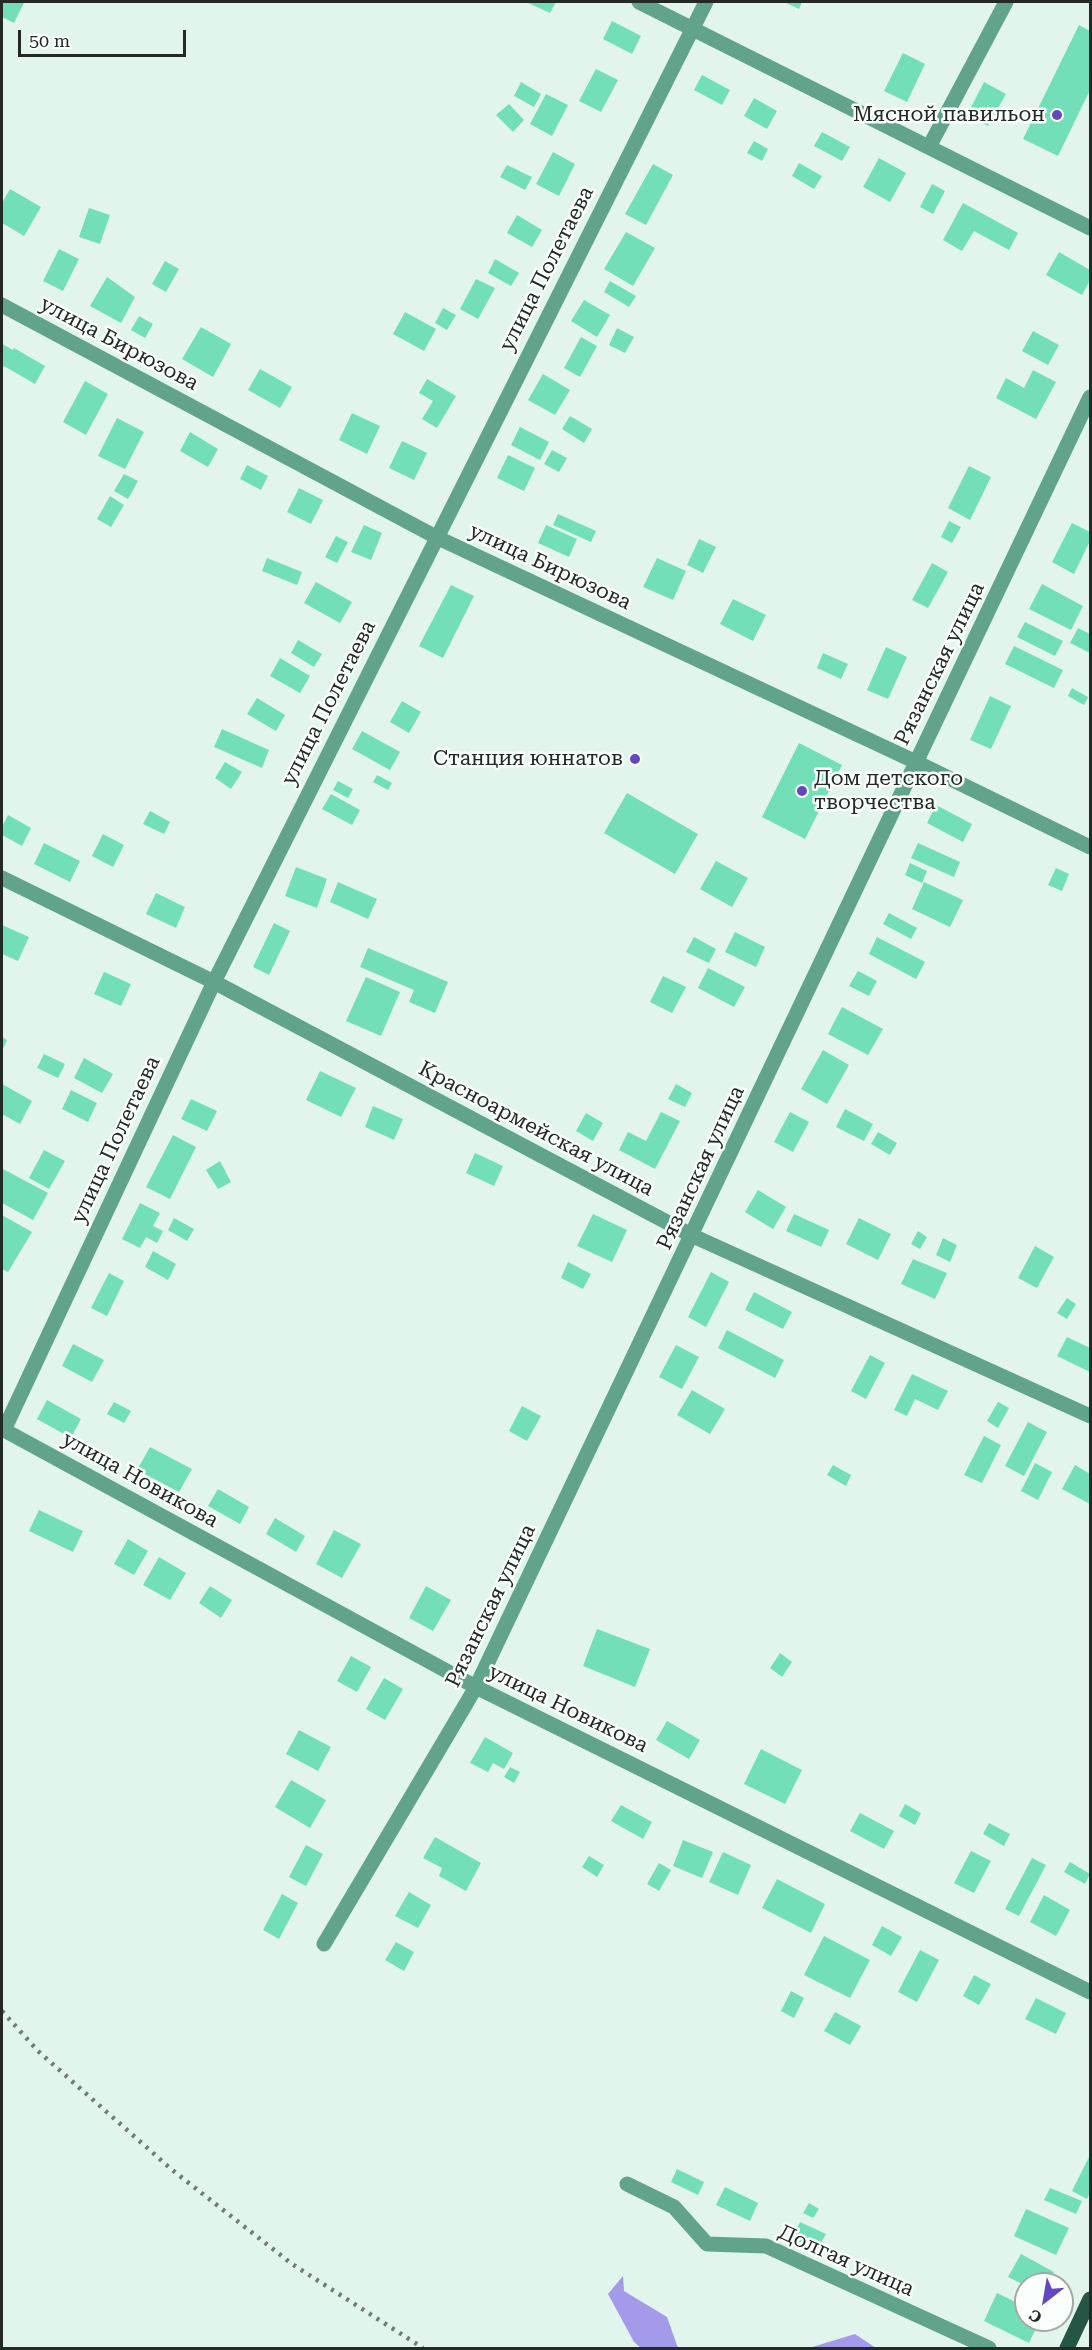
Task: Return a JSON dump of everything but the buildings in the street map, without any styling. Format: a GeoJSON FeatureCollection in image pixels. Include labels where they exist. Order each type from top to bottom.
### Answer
{"type":"FeatureCollection","features":[{"type":"Feature","properties":{"kind":"main road"},"geometry":{"type":"LineString","coordinates":[[1067,2349],[1090,2299]]}},
{"type":"Feature","properties":{"kind":"street"},"geometry":{"type":"LineString","coordinates":[[639,2],[1090,228]]}},
{"type":"Feature","properties":{"kind":"street","name":"улица Полетаева"},"geometry":{"type":"LineString","coordinates":[[4,1430],[214,982],[706,2]]}},
{"type":"Feature","properties":{"kind":"street"},"geometry":{"type":"LineString","coordinates":[[929,147],[1006,2]]}},
{"type":"Feature","properties":{"kind":"street","name":"улица Бирюзова"},"geometry":{"type":"LineString","coordinates":[[2,305],[436,537],[916,762],[1090,847]]}},
{"type":"Feature","properties":{"kind":"street","name":"Рязанская улица"},"geometry":{"type":"LineString","coordinates":[[324,1944],[476,1687],[693,1236],[1090,397]]}},
{"type":"Feature","properties":{"kind":"street","name":"Красноармейская улица"},"geometry":{"type":"LineString","coordinates":[[2,878],[214,982],[693,1236],[1090,1416]]}},
{"type":"Feature","properties":{"kind":"street","name":"улица Новикова"},"geometry":{"type":"LineString","coordinates":[[4,1430],[476,1687],[1090,1992]]}},
{"type":"Feature","properties":{"kind":"street","name":"Долгая улица"},"geometry":{"type":"LineString","coordinates":[[627,2184],[674,2207],[707,2244],[766,2246],[989,2349]]}},
{"type":"Feature","properties":{"kind":"shaded area"},"geometry":{"type":"Polygon","coordinates":[[[623,2276],[624,2291],[667,2317],[678,2348],[641,2348],[634,2342],[608,2294],[623,2276]]]}},
{"type":"Feature","properties":{"kind":"shaded area"},"geometry":{"type":"Polygon","coordinates":[[[855,2334],[876,2348],[809,2348],[855,2334]]]}},
{"type":"Feature","properties":{"kind":"railway"},"geometry":{"type":"LineString","coordinates":[[2,2011],[38,2051],[171,2169],[292,2264],[423,2348]]}},
{"type":"Feature","properties":{"kind":"place","name":"Мясной павильон"},"geometry":{"type":"Point","coordinates":[1057,115]}},
{"type":"Feature","properties":{"kind":"place","name":"Станция юннатов"},"geometry":{"type":"Point","coordinates":[635,759]}},
{"type":"Feature","properties":{"kind":"place","name":"Дом детского творчества"},"geometry":{"type":"Point","coordinates":[802,791]}}]}
